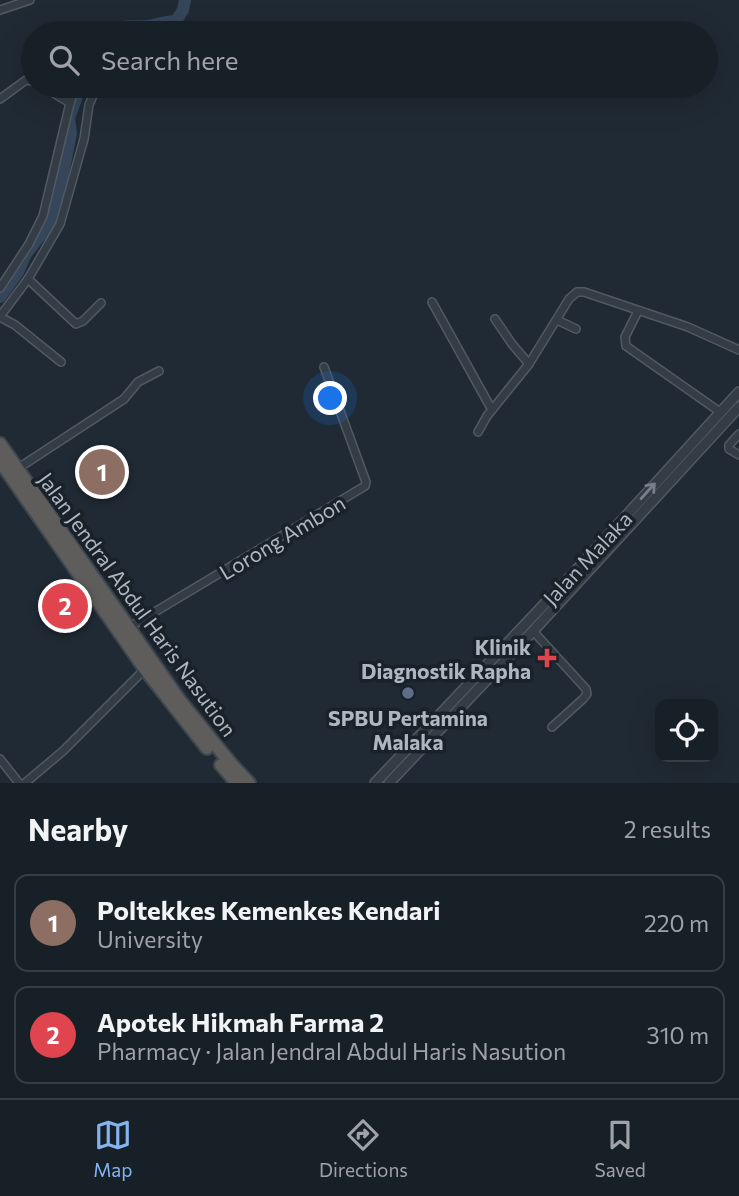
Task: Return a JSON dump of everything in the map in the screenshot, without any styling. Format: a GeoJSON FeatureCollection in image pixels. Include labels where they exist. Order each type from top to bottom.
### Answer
{"type":"FeatureCollection","features":[{"type":"Feature","properties":{"kind":"highway","name":"Jalan Jendral Abdul Haris Nasution"},"geometry":{"type":"LineString","coordinates":[[0,444],[145,669],[191,723],[249,783]]}},
{"type":"Feature","properties":{"kind":"highway","name":"Jalan Jendral Abdul Haris Nasution"},"geometry":{"type":"LineString","coordinates":[[0,461],[128,628],[233,782]]}},
{"type":"Feature","properties":{"kind":"street"},"geometry":{"type":"LineString","coordinates":[[0,10],[30,0]]}},
{"type":"Feature","properties":{"kind":"street"},"geometry":{"type":"LineString","coordinates":[[0,99],[21,84]]}},
{"type":"Feature","properties":{"kind":"street"},"geometry":{"type":"LineString","coordinates":[[62,98],[70,103]]}},
{"type":"Feature","properties":{"kind":"street"},"geometry":{"type":"LineString","coordinates":[[0,288],[29,244],[43,216],[72,98]]}},
{"type":"Feature","properties":{"kind":"street"},"geometry":{"type":"LineString","coordinates":[[61,362],[0,316],[28,279],[60,223],[84,139],[92,98]]}},
{"type":"Feature","properties":{"kind":"street"},"geometry":{"type":"LineString","coordinates":[[28,279],[76,324],[83,321],[101,303]]}},
{"type":"Feature","properties":{"kind":"street"},"geometry":{"type":"LineString","coordinates":[[478,432],[529,364],[572,296],[580,292],[688,327],[739,350]]}},
{"type":"Feature","properties":{"kind":"street"},"geometry":{"type":"LineString","coordinates":[[432,302],[492,410]]}},
{"type":"Feature","properties":{"kind":"street"},"geometry":{"type":"LineString","coordinates":[[638,310],[625,337],[626,346],[720,412]]}},
{"type":"Feature","properties":{"kind":"street"},"geometry":{"type":"LineString","coordinates":[[495,319],[529,364]]}},
{"type":"Feature","properties":{"kind":"street"},"geometry":{"type":"LineString","coordinates":[[557,320],[576,329]]}},
{"type":"Feature","properties":{"kind":"street","name":"Lorong Ambon"},"geometry":{"type":"LineString","coordinates":[[128,628],[365,486],[366,482],[324,367]]}},
{"type":"Feature","properties":{"kind":"street"},"geometry":{"type":"LineString","coordinates":[[17,469],[124,399],[138,382],[159,371]]}},
{"type":"Feature","properties":{"kind":"street","name":"Jalan Malaka"},"geometry":{"type":"LineString","coordinates":[[375,783],[507,645],[739,391]]}},
{"type":"Feature","properties":{"kind":"street","name":"Jalan Malaka"},"geometry":{"type":"LineString","coordinates":[[389,783],[739,407]]}},
{"type":"Feature","properties":{"kind":"street"},"geometry":{"type":"LineString","coordinates":[[739,434],[729,445],[729,449],[739,455]]}},
{"type":"Feature","properties":{"kind":"street"},"geometry":{"type":"LineString","coordinates":[[691,444],[699,451]]}},
{"type":"Feature","properties":{"kind":"street"},"geometry":{"type":"LineString","coordinates":[[533,631],[586,689],[587,694],[552,727]]}},
{"type":"Feature","properties":{"kind":"street"},"geometry":{"type":"LineString","coordinates":[[26,783],[63,751],[145,669]]}},
{"type":"Feature","properties":{"kind":"street"},"geometry":{"type":"LineString","coordinates":[[0,759],[19,783]]}},
{"type":"Feature","properties":{"kind":"waterway"},"geometry":{"type":"LineString","coordinates":[[176,21],[183,10],[185,0]]}},
{"type":"Feature","properties":{"kind":"waterway"},"geometry":{"type":"LineString","coordinates":[[0,297],[18,272],[26,254],[50,223],[57,205],[71,133],[69,118],[76,98]]}},
{"type":"Feature","properties":{"kind":"place","name":"Poltekkes Kemenkes Kendari"},"geometry":{"type":"Point","coordinates":[102,472]}},
{"type":"Feature","properties":{"kind":"place","name":"Apotek Hikmah Farma 2"},"geometry":{"type":"Point","coordinates":[65,606]}},
{"type":"Feature","properties":{"kind":"place","name":"Klinik Diagnostik Rapha"},"geometry":{"type":"Point","coordinates":[547,658]}},
{"type":"Feature","properties":{"kind":"place","name":"SPBU Pertamina Malaka"},"geometry":{"type":"Point","coordinates":[408,693]}}]}
